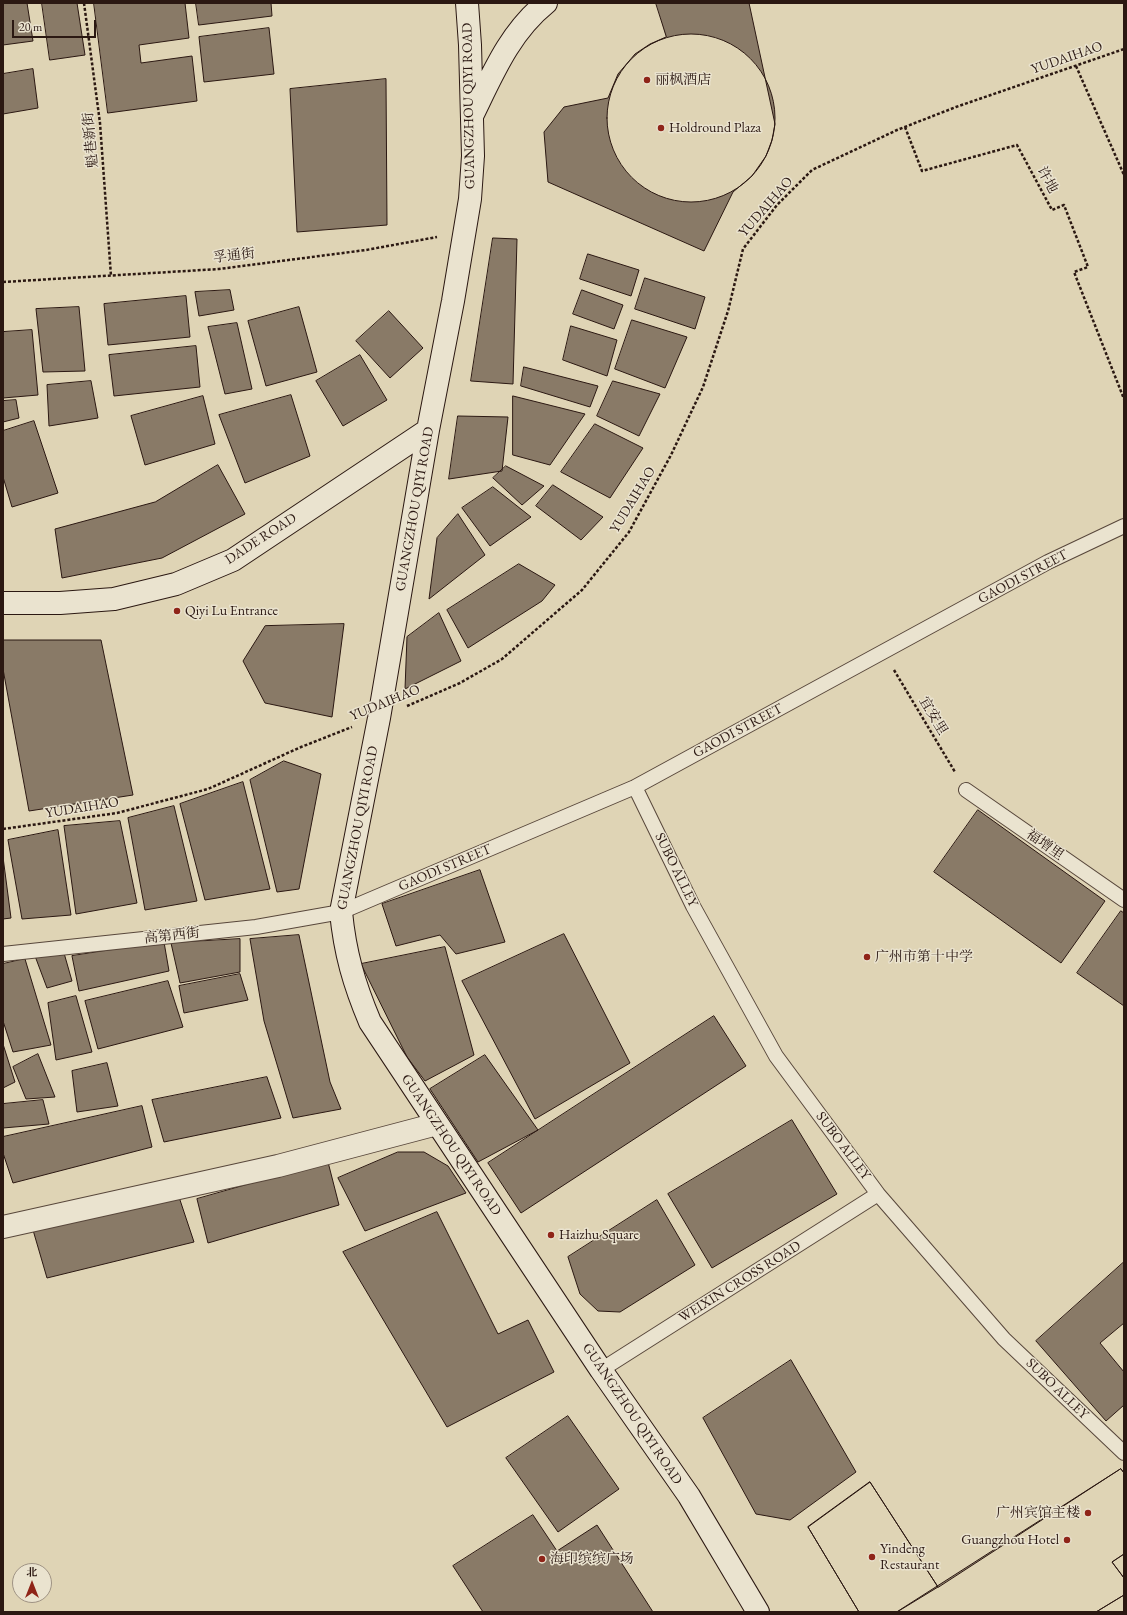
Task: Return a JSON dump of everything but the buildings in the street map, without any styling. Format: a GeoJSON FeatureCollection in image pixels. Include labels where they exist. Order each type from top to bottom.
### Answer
{"type":"FeatureCollection","features":[{"type":"Feature","properties":{"kind":"main road","name":"GUANGZHOU QIYI ROAD"},"geometry":{"type":"LineString","coordinates":[[467,3],[470,45],[473,156],[470,199],[428,430],[379,718],[341,912],[346,951],[355,986],[370,1022],[601,1370],[688,1496],[758,1612]]}},
{"type":"Feature","properties":{"kind":"main road"},"geometry":{"type":"LineString","coordinates":[[471,116],[511,40],[522,26],[546,3]]}},
{"type":"Feature","properties":{"kind":"main road","name":"DADE ROAD"},"geometry":{"type":"LineString","coordinates":[[3,603],[60,603],[114,599],[176,584],[233,560],[428,430]]}},
{"type":"Feature","properties":{"kind":"main road"},"geometry":{"type":"LineString","coordinates":[[3,1228],[278,1166],[437,1124]]}},
{"type":"Feature","properties":{"kind":"lane","name":"GAODI STREET"},"geometry":{"type":"LineString","coordinates":[[341,912],[635,787],[1048,562],[1124,526]]}},
{"type":"Feature","properties":{"kind":"lane","name":"SUBO ALLEY"},"geometry":{"type":"LineString","coordinates":[[635,787],[693,906],[776,1056],[878,1194],[1004,1339],[1124,1453]]}},
{"type":"Feature","properties":{"kind":"lane","name":"福增里"},"geometry":{"type":"LineString","coordinates":[[966,790],[1124,900]]}},
{"type":"Feature","properties":{"kind":"lane","name":"高第西街"},"geometry":{"type":"LineString","coordinates":[[3,954],[256,927],[341,912]]}},
{"type":"Feature","properties":{"kind":"lane","name":"WEIXIN CROSS ROAD"},"geometry":{"type":"LineString","coordinates":[[601,1370],[878,1194]]}},
{"type":"Feature","properties":{"kind":"path","name":"魁巷新街"},"geometry":{"type":"LineString","coordinates":[[84,3],[100,123],[111,276]]}},
{"type":"Feature","properties":{"kind":"path","name":"YUDAIHAO"},"geometry":{"type":"LineString","coordinates":[[3,829],[117,813],[208,789],[301,747],[379,718],[460,683],[502,659],[582,590],[629,532],[671,455],[703,387],[728,310],[743,249],[777,205],[812,170],[905,127],[956,107],[1124,49]]}},
{"type":"Feature","properties":{"kind":"path"},"geometry":{"type":"LineString","coordinates":[[1076,66],[1124,175]]}},
{"type":"Feature","properties":{"kind":"path","name":"许地"},"geometry":{"type":"LineString","coordinates":[[905,127],[922,170],[1017,145],[1052,210],[1064,205],[1088,267],[1074,272],[1124,399]]}},
{"type":"Feature","properties":{"kind":"path","name":"孚通街"},"geometry":{"type":"LineString","coordinates":[[3,282],[235,267],[366,250],[465,232]]}},
{"type":"Feature","properties":{"kind":"path","name":"宜安里"},"geometry":{"type":"LineString","coordinates":[[883,653],[966,790]]}},
{"type":"Feature","properties":{"kind":"place","name":"丽枫酒店"},"geometry":{"type":"Point","coordinates":[647,80]}},
{"type":"Feature","properties":{"kind":"place","name":"Holdround Plaza"},"geometry":{"type":"Point","coordinates":[661,128]}},
{"type":"Feature","properties":{"kind":"place","name":"Qiyi Lu Entrance"},"geometry":{"type":"Point","coordinates":[177,611]}},
{"type":"Feature","properties":{"kind":"place","name":"广州市第十中学"},"geometry":{"type":"Point","coordinates":[867,957]}},
{"type":"Feature","properties":{"kind":"place","name":"Haizhu Square"},"geometry":{"type":"Point","coordinates":[551,1235]}},
{"type":"Feature","properties":{"kind":"place","name":"广州宾馆主楼"},"geometry":{"type":"Point","coordinates":[1088,1513]}},
{"type":"Feature","properties":{"kind":"place","name":"Guangzhou Hotel"},"geometry":{"type":"Point","coordinates":[1067,1540]}},
{"type":"Feature","properties":{"kind":"place","name":"Yindeng Restaurant"},"geometry":{"type":"Point","coordinates":[872,1557]}},
{"type":"Feature","properties":{"kind":"place","name":"海印缤缤广场"},"geometry":{"type":"Point","coordinates":[542,1559]}}]}
